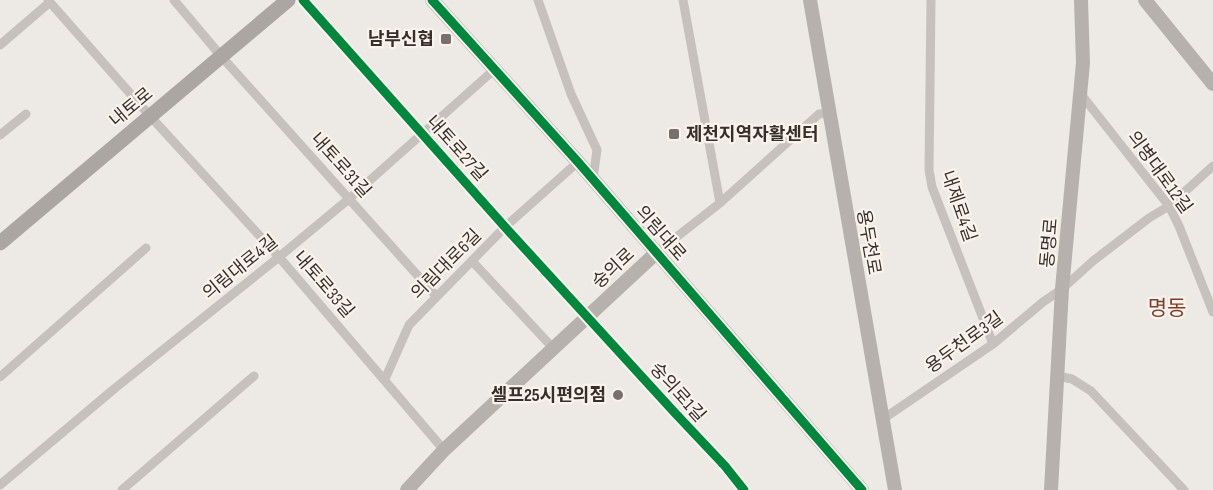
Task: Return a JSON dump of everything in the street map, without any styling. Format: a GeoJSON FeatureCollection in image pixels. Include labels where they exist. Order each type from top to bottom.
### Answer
{"type":"FeatureCollection","features":[{"type":"Feature","properties":{"kind":"main road","name":"내토로"},"geometry":{"type":"LineString","coordinates":[[0,243],[288,0]]}},
{"type":"Feature","properties":{"kind":"street","name":"내토로31길"},"geometry":{"type":"LineString","coordinates":[[174,0],[221,56],[436,296]]}},
{"type":"Feature","properties":{"kind":"street","name":"내토로27길"},"geometry":{"type":"LineString","coordinates":[[303,0],[587,316]]}},
{"type":"Feature","properties":{"kind":"street","name":"의림대로"},"geometry":{"type":"LineString","coordinates":[[432,0],[593,179],[862,490]]}},
{"type":"Feature","properties":{"kind":"street"},"geometry":{"type":"LineString","coordinates":[[538,0],[571,94],[597,150],[593,179]]}},
{"type":"Feature","properties":{"kind":"street"},"geometry":{"type":"LineString","coordinates":[[683,0],[720,203]]}},
{"type":"Feature","properties":{"kind":"street","name":"용두천로"},"geometry":{"type":"LineString","coordinates":[[810,0],[895,490]]}},
{"type":"Feature","properties":{"kind":"street","name":"내제로4길"},"geometry":{"type":"LineString","coordinates":[[931,0],[929,170],[932,188],[993,344]]}},
{"type":"Feature","properties":{"kind":"street","name":"동명로"},"geometry":{"type":"LineString","coordinates":[[1051,490],[1062,289],[1083,63],[1081,0]]}},
{"type":"Feature","properties":{"kind":"street"},"geometry":{"type":"LineString","coordinates":[[1144,0],[1213,84]]}},
{"type":"Feature","properties":{"kind":"street"},"geometry":{"type":"LineString","coordinates":[[0,45],[49,1]]}},
{"type":"Feature","properties":{"kind":"street","name":"내토로33길"},"geometry":{"type":"LineString","coordinates":[[49,1],[279,257],[444,450]]}},
{"type":"Feature","properties":{"kind":"street","name":"의림대로4길"},"geometry":{"type":"LineString","coordinates":[[0,485],[114,389],[350,198],[495,69]]}},
{"type":"Feature","properties":{"kind":"street","name":"의병대로12길"},"geometry":{"type":"LineString","coordinates":[[1080,93],[1169,206],[1213,312]]}},
{"type":"Feature","properties":{"kind":"street","name":"숭의로"},"geometry":{"type":"LineString","coordinates":[[410,489],[444,450],[656,253],[720,203],[819,114],[830,113]]}},
{"type":"Feature","properties":{"kind":"street"},"geometry":{"type":"LineString","coordinates":[[0,135],[26,114]]}},
{"type":"Feature","properties":{"kind":"street","name":"의림대로6길"},"geometry":{"type":"LineString","coordinates":[[385,379],[409,325],[505,227],[578,162]]}},
{"type":"Feature","properties":{"kind":"street","name":"용두천로3길"},"geometry":{"type":"LineString","coordinates":[[883,419],[993,344],[1093,261],[1149,218],[1169,206],[1213,166]]}},
{"type":"Feature","properties":{"kind":"street"},"geometry":{"type":"LineString","coordinates":[[0,377],[146,248]]}},
{"type":"Feature","properties":{"kind":"street"},"geometry":{"type":"LineString","coordinates":[[472,261],[553,348]]}},
{"type":"Feature","properties":{"kind":"street","name":"숭의로1길"},"geometry":{"type":"LineString","coordinates":[[587,316],[725,466],[744,490]]}},
{"type":"Feature","properties":{"kind":"street"},"geometry":{"type":"LineString","coordinates":[[122,490],[254,376]]}},
{"type":"Feature","properties":{"kind":"street"},"geometry":{"type":"LineString","coordinates":[[1057,376],[1072,379],[1091,391],[1184,490]]}},
{"type":"Feature","properties":{"kind":"cycle path"},"geometry":{"type":"LineString","coordinates":[[303,0],[505,227],[725,466],[744,490]]}},
{"type":"Feature","properties":{"kind":"cycle path"},"geometry":{"type":"LineString","coordinates":[[432,0],[578,162],[862,490]]}},
{"type":"Feature","properties":{"kind":"place","name":"남부신협"},"geometry":{"type":"Point","coordinates":[446,39]}},
{"type":"Feature","properties":{"kind":"place","name":"제천지역자활센터"},"geometry":{"type":"Point","coordinates":[674,134]}},
{"type":"Feature","properties":{"kind":"place","name":"셀프25시편의점"},"geometry":{"type":"Point","coordinates":[618,395]}},
{"type":"Feature","properties":{"kind":"district","name":"명동"},"geometry":{"type":"Point","coordinates":[1167,308]}}]}
